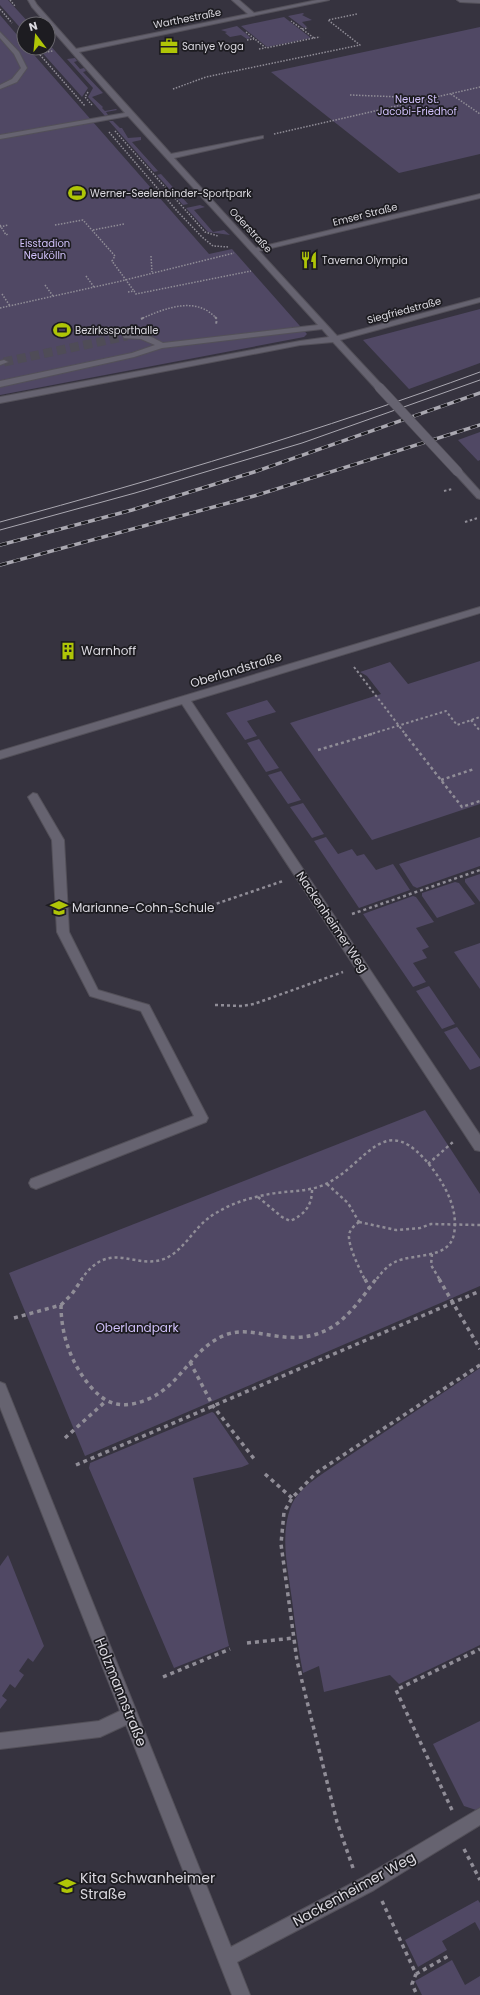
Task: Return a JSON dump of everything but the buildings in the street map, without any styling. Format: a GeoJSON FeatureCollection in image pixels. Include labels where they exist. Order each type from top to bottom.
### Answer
{"type":"FeatureCollection","features":[{"type":"Feature","properties":{"kind":"street","name":"Oderstraße"},"geometry":{"type":"LineString","coordinates":[[31,0],[34,6],[113,92],[118,101],[168,157],[255,250],[379,387],[480,494]]}},
{"type":"Feature","properties":{"kind":"street"},"geometry":{"type":"LineString","coordinates":[[235,0],[254,15]]}},
{"type":"Feature","properties":{"kind":"street","name":"Warthestraße"},"geometry":{"type":"LineString","coordinates":[[75,50],[326,0]]}},
{"type":"Feature","properties":{"kind":"street"},"geometry":{"type":"LineString","coordinates":[[460,0],[480,1]]}},
{"type":"Feature","properties":{"kind":"street"},"geometry":{"type":"LineString","coordinates":[[0,34],[20,58],[24,68],[22,74],[16,80],[0,88]]}},
{"type":"Feature","properties":{"kind":"street"},"geometry":{"type":"LineString","coordinates":[[0,137],[6,132],[102,120],[130,114]]}},
{"type":"Feature","properties":{"kind":"street"},"geometry":{"type":"LineString","coordinates":[[168,157],[261,136]]}},
{"type":"Feature","properties":{"kind":"street","name":"Emser Straße"},"geometry":{"type":"LineString","coordinates":[[255,250],[480,196]]}},
{"type":"Feature","properties":{"kind":"street","name":"Siegfriedstraße"},"geometry":{"type":"LineString","coordinates":[[0,400],[300,343],[334,338],[480,300]]}},
{"type":"Feature","properties":{"kind":"street"},"geometry":{"type":"LineString","coordinates":[[0,384],[134,355],[161,346],[304,330],[324,326]]}},
{"type":"Feature","properties":{"kind":"street"},"geometry":{"type":"LineString","coordinates":[[128,336],[135,335],[147,337],[161,346]]}},
{"type":"Feature","properties":{"kind":"street","name":"Oberlandstraße"},"geometry":{"type":"LineString","coordinates":[[0,755],[480,610]]}},
{"type":"Feature","properties":{"kind":"street","name":"Nackenheimer Weg"},"geometry":{"type":"LineString","coordinates":[[184,699],[480,1146]]}},
{"type":"Feature","properties":{"kind":"street"},"geometry":{"type":"LineString","coordinates":[[33,797],[58,840],[63,932],[94,993],[145,1008],[202,1118],[36,1184]]}},
{"type":"Feature","properties":{"kind":"street","name":"Holzmannstraße"},"geometry":{"type":"LineString","coordinates":[[0,1389],[242,1995]]}},
{"type":"Feature","properties":{"kind":"street"},"geometry":{"type":"LineString","coordinates":[[0,1741],[100,1729],[130,1715]]}},
{"type":"Feature","properties":{"kind":"street","name":"Nackenheimer Weg"},"geometry":{"type":"LineString","coordinates":[[227,1958],[368,1884],[480,1816]]}},
{"type":"Feature","properties":{"kind":"path"},"geometry":{"type":"LineString","coordinates":[[173,90],[206,77],[360,45],[328,20],[357,14]]}},
{"type":"Feature","properties":{"kind":"path"},"geometry":{"type":"LineString","coordinates":[[290,20],[314,38]]}},
{"type":"Feature","properties":{"kind":"path"},"geometry":{"type":"LineString","coordinates":[[302,29],[308,28]]}},
{"type":"Feature","properties":{"kind":"path"},"geometry":{"type":"LineString","coordinates":[[243,30],[266,48]]}},
{"type":"Feature","properties":{"kind":"path"},"geometry":{"type":"LineString","coordinates":[[259,49],[320,37]]}},
{"type":"Feature","properties":{"kind":"path"},"geometry":{"type":"LineString","coordinates":[[248,40],[254,39]]}},
{"type":"Feature","properties":{"kind":"path"},"geometry":{"type":"LineString","coordinates":[[301,41],[305,43]]}},
{"type":"Feature","properties":{"kind":"path"},"geometry":{"type":"LineString","coordinates":[[279,45],[282,48]]}},
{"type":"Feature","properties":{"kind":"path"},"geometry":{"type":"LineString","coordinates":[[42,56],[205,232],[246,241]]}},
{"type":"Feature","properties":{"kind":"path"},"geometry":{"type":"LineString","coordinates":[[261,136],[480,87]]}},
{"type":"Feature","properties":{"kind":"path"},"geometry":{"type":"LineString","coordinates":[[451,94],[480,114]]}},
{"type":"Feature","properties":{"kind":"path"},"geometry":{"type":"LineString","coordinates":[[350,95],[429,99]]}},
{"type":"Feature","properties":{"kind":"path"},"geometry":{"type":"LineString","coordinates":[[85,97],[102,120],[177,211],[202,237],[213,246],[236,248]]}},
{"type":"Feature","properties":{"kind":"path"},"geometry":{"type":"LineString","coordinates":[[56,225],[83,220],[115,256],[112,261],[136,294],[257,270]]}},
{"type":"Feature","properties":{"kind":"path"},"geometry":{"type":"LineString","coordinates":[[93,230],[124,224]]}},
{"type":"Feature","properties":{"kind":"path"},"geometry":{"type":"LineString","coordinates":[[8,225],[0,226],[6,235],[8,234]]}},
{"type":"Feature","properties":{"kind":"path"},"geometry":{"type":"LineString","coordinates":[[0,308],[240,252]]}},
{"type":"Feature","properties":{"kind":"path"},"geometry":{"type":"LineString","coordinates":[[151,256],[152,272]]}},
{"type":"Feature","properties":{"kind":"path"},"geometry":{"type":"LineString","coordinates":[[86,276],[94,287]]}},
{"type":"Feature","properties":{"kind":"path"},"geometry":{"type":"LineString","coordinates":[[44,285],[53,296]]}},
{"type":"Feature","properties":{"kind":"path"},"geometry":{"type":"LineString","coordinates":[[128,292],[134,291]]}},
{"type":"Feature","properties":{"kind":"path"},"geometry":{"type":"LineString","coordinates":[[2,294],[10,306]]}},
{"type":"Feature","properties":{"kind":"path"},"geometry":{"type":"LineString","coordinates":[[128,336],[132,324],[137,320],[164,310],[191,305],[206,308],[213,314],[217,319],[217,323],[213,327]]}},
{"type":"Feature","properties":{"kind":"path"},"geometry":{"type":"LineString","coordinates":[[465,522],[478,518]]}},
{"type":"Feature","properties":{"kind":"path"},"geometry":{"type":"LineString","coordinates":[[354,667],[462,807],[480,801]]}},
{"type":"Feature","properties":{"kind":"path"},"geometry":{"type":"LineString","coordinates":[[318,750],[446,711],[456,725],[480,717]]}},
{"type":"Feature","properties":{"kind":"path"},"geometry":{"type":"LineString","coordinates":[[471,720],[480,731]]}},
{"type":"Feature","properties":{"kind":"path"},"geometry":{"type":"LineString","coordinates":[[441,780],[474,769]]}},
{"type":"Feature","properties":{"kind":"path"},"geometry":{"type":"LineString","coordinates":[[352,914],[480,870]]}},
{"type":"Feature","properties":{"kind":"path"},"geometry":{"type":"LineString","coordinates":[[158,910],[178,912],[198,910],[286,880]]}},
{"type":"Feature","properties":{"kind":"path"},"geometry":{"type":"LineString","coordinates":[[215,1005],[231,1006],[254,1004],[345,971]]}},
{"type":"Feature","properties":{"kind":"path"},"geometry":{"type":"LineString","coordinates":[[394,1140],[410,1145],[428,1164],[447,1191],[455,1213],[455,1224],[448,1244],[441,1250],[432,1254],[391,1264],[354,1310],[344,1320],[317,1336],[287,1339],[258,1332],[244,1331],[231,1334],[218,1339],[207,1346],[190,1362],[168,1388],[155,1397],[139,1403],[121,1405],[106,1401],[89,1385],[76,1366],[63,1331],[60,1318],[61,1305],[91,1267],[101,1260],[113,1257],[149,1262],[166,1258],[175,1253],[201,1223],[209,1217],[238,1203],[258,1197],[312,1190],[327,1184],[339,1177],[366,1152],[385,1142],[394,1140]]}},
{"type":"Feature","properties":{"kind":"path"},"geometry":{"type":"LineString","coordinates":[[428,1164],[456,1140]]}},
{"type":"Feature","properties":{"kind":"path"},"geometry":{"type":"LineString","coordinates":[[327,1184],[348,1203],[359,1222],[396,1230],[420,1228],[431,1224],[480,1225]]}},
{"type":"Feature","properties":{"kind":"path"},"geometry":{"type":"LineString","coordinates":[[258,1197],[282,1217],[290,1221],[298,1218],[306,1212],[312,1197],[312,1190]]}},
{"type":"Feature","properties":{"kind":"path"},"geometry":{"type":"LineString","coordinates":[[359,1222],[352,1228],[350,1235],[354,1256],[370,1289]]}},
{"type":"Feature","properties":{"kind":"path"},"geometry":{"type":"LineString","coordinates":[[432,1254],[431,1265],[480,1349]]}},
{"type":"Feature","properties":{"kind":"path"},"geometry":{"type":"LineString","coordinates":[[76,1466],[480,1291]]}},
{"type":"Feature","properties":{"kind":"path"},"geometry":{"type":"LineString","coordinates":[[14,1318],[61,1305]]}},
{"type":"Feature","properties":{"kind":"path"},"geometry":{"type":"LineString","coordinates":[[190,1362],[213,1406],[255,1460]]}},
{"type":"Feature","properties":{"kind":"path"},"geometry":{"type":"LineString","coordinates":[[416,1974],[380,1895],[356,1874],[337,1822],[297,1661],[281,1544],[284,1512],[292,1498],[316,1472],[480,1365]]}},
{"type":"Feature","properties":{"kind":"path"},"geometry":{"type":"LineString","coordinates":[[64,1438],[106,1401]]}},
{"type":"Feature","properties":{"kind":"path"},"geometry":{"type":"LineString","coordinates":[[265,1474],[292,1498]]}},
{"type":"Feature","properties":{"kind":"path"},"geometry":{"type":"LineString","coordinates":[[247,1643],[294,1638]]}},
{"type":"Feature","properties":{"kind":"path"},"geometry":{"type":"LineString","coordinates":[[164,1677],[230,1649]]}},
{"type":"Feature","properties":{"kind":"path"},"geometry":{"type":"LineString","coordinates":[[480,1649],[396,1690],[459,1828],[464,1849],[480,1880]]}},
{"type":"Feature","properties":{"kind":"path"},"geometry":{"type":"LineString","coordinates":[[417,1995],[412,1984],[416,1974],[450,1955]]}},
{"type":"Feature","properties":{"kind":"green space"},"geometry":{"type":"Polygon","coordinates":[[[0,0],[8,0],[23,16],[16,16],[16,23],[0,5],[0,0]]]}},
{"type":"Feature","properties":{"kind":"green space"},"geometry":{"type":"Polygon","coordinates":[[[304,14],[302,15],[312,20],[302,22],[307,27],[304,28],[288,16],[304,14]]]}},
{"type":"Feature","properties":{"kind":"green space","name":"Werner-Seelenbinder-Sportpark"},"geometry":{"type":"Polygon","coordinates":[[[0,15],[16,34],[16,56],[35,56],[209,254],[232,249],[307,334],[304,337],[0,395],[0,15]]]}},
{"type":"Feature","properties":{"kind":"green space"},"geometry":{"type":"Polygon","coordinates":[[[284,17],[311,38],[267,47],[241,26],[284,17]]]}},
{"type":"Feature","properties":{"kind":"green space"},"geometry":{"type":"Polygon","coordinates":[[[237,26],[251,38],[247,39],[241,35],[230,37],[225,33],[227,32],[221,30],[237,26]]]}},
{"type":"Feature","properties":{"kind":"green space","name":"Neuer St. Jacobi-Friedhof"},"geometry":{"type":"Polygon","coordinates":[[[480,27],[480,154],[399,173],[271,72],[480,27]]]}},
{"type":"Feature","properties":{"kind":"green space"},"geometry":{"type":"Polygon","coordinates":[[[56,52],[88,88],[82,97],[45,56],[56,56],[56,52]]]}},
{"type":"Feature","properties":{"kind":"green space"},"geometry":{"type":"Polygon","coordinates":[[[75,58],[77,61],[74,62],[80,69],[84,68],[86,71],[83,72],[103,93],[92,97],[103,107],[102,108],[105,111],[117,110],[106,112],[108,115],[105,116],[88,97],[93,88],[67,59],[75,58]]]}},
{"type":"Feature","properties":{"kind":"green space"},"geometry":{"type":"Polygon","coordinates":[[[109,121],[113,121],[120,128],[122,128],[128,138],[141,137],[141,140],[132,142],[158,171],[154,172],[109,121]]]}},
{"type":"Feature","properties":{"kind":"green space"},"geometry":{"type":"Polygon","coordinates":[[[161,174],[188,204],[183,205],[157,175],[161,174]]]}},
{"type":"Feature","properties":{"kind":"green space"},"geometry":{"type":"Polygon","coordinates":[[[200,205],[205,207],[194,210],[213,232],[224,230],[230,235],[208,232],[186,208],[200,205]]]}},
{"type":"Feature","properties":{"kind":"green space"},"geometry":{"type":"Polygon","coordinates":[[[480,309],[480,363],[409,389],[363,340],[480,309]]]}},
{"type":"Feature","properties":{"kind":"green space"},"geometry":{"type":"Polygon","coordinates":[[[480,432],[480,460],[478,461],[458,440],[480,432]]]}},
{"type":"Feature","properties":{"kind":"green space"},"geometry":{"type":"Polygon","coordinates":[[[480,661],[480,804],[372,840],[290,723],[381,694],[367,676],[360,672],[390,662],[408,684],[480,661]]]}},
{"type":"Feature","properties":{"kind":"green space"},"geometry":{"type":"Polygon","coordinates":[[[267,700],[276,712],[247,721],[257,736],[245,740],[226,713],[267,700]]]}},
{"type":"Feature","properties":{"kind":"green space"},"geometry":{"type":"Polygon","coordinates":[[[259,739],[279,768],[266,772],[247,743],[259,739]]]}},
{"type":"Feature","properties":{"kind":"green space"},"geometry":{"type":"Polygon","coordinates":[[[281,771],[301,800],[288,804],[268,775],[281,771]]]}},
{"type":"Feature","properties":{"kind":"green space"},"geometry":{"type":"Polygon","coordinates":[[[303,803],[324,834],[312,838],[290,807],[303,803]]]}},
{"type":"Feature","properties":{"kind":"green space"},"geometry":{"type":"Polygon","coordinates":[[[326,837],[338,854],[352,849],[357,856],[364,854],[376,870],[393,864],[410,890],[359,908],[314,841],[326,837]]]}},
{"type":"Feature","properties":{"kind":"green space"},"geometry":{"type":"Polygon","coordinates":[[[480,837],[480,866],[417,888],[413,886],[399,864],[480,837]]]}},
{"type":"Feature","properties":{"kind":"green space"},"geometry":{"type":"Polygon","coordinates":[[[480,874],[480,902],[465,882],[465,879],[480,874]]]}},
{"type":"Feature","properties":{"kind":"green space"},"geometry":{"type":"Polygon","coordinates":[[[455,882],[459,883],[475,904],[437,918],[422,896],[422,893],[455,882]]]}},
{"type":"Feature","properties":{"kind":"green space"},"geometry":{"type":"Polygon","coordinates":[[[413,896],[416,897],[434,922],[416,928],[429,947],[422,950],[427,958],[413,963],[426,982],[413,987],[363,914],[413,896]]]}},
{"type":"Feature","properties":{"kind":"green space"},"geometry":{"type":"Polygon","coordinates":[[[480,943],[480,989],[454,952],[480,943]]]}},
{"type":"Feature","properties":{"kind":"green space"},"geometry":{"type":"Polygon","coordinates":[[[429,986],[455,1024],[442,1029],[416,991],[429,986]]]}},
{"type":"Feature","properties":{"kind":"green space"},"geometry":{"type":"Polygon","coordinates":[[[457,1027],[480,1059],[480,1066],[470,1070],[444,1032],[457,1027]]]}},
{"type":"Feature","properties":{"kind":"green space","name":"Oberlandpark"},"geometry":{"type":"Polygon","coordinates":[[[425,1110],[480,1194],[480,1286],[85,1456],[9,1273],[425,1110]]]}},
{"type":"Feature","properties":{"kind":"green space"},"geometry":{"type":"Polygon","coordinates":[[[480,1368],[480,1645],[399,1684],[390,1675],[324,1692],[319,1666],[303,1673],[287,1564],[285,1539],[288,1515],[292,1504],[301,1491],[322,1474],[480,1368]]]}},
{"type":"Feature","properties":{"kind":"green space"},"geometry":{"type":"Polygon","coordinates":[[[212,1412],[249,1464],[242,1467],[193,1478],[229,1646],[174,1668],[89,1468],[90,1463],[212,1412]]]}},
{"type":"Feature","properties":{"kind":"green space"},"geometry":{"type":"Polygon","coordinates":[[[8,1555],[44,1646],[33,1662],[28,1658],[19,1671],[24,1675],[15,1688],[10,1684],[2,1696],[7,1700],[0,1709],[0,1566],[8,1555]]]}},
{"type":"Feature","properties":{"kind":"green space"},"geometry":{"type":"Polygon","coordinates":[[[480,1721],[480,1808],[476,1810],[464,1806],[433,1744],[480,1721]]]}},
{"type":"Feature","properties":{"kind":"green space"},"geometry":{"type":"Polygon","coordinates":[[[478,1900],[480,1903],[480,1931],[475,1922],[442,1941],[447,1950],[418,1967],[405,1940],[478,1900]]]}},
{"type":"Feature","properties":{"kind":"green space"},"geometry":{"type":"Polygon","coordinates":[[[452,1960],[465,1985],[480,1976],[480,1995],[422,1995],[415,1981],[452,1960]]]}},
{"type":"Feature","properties":{"kind":"tunnel"},"geometry":{"type":"LineString","coordinates":[[4,362],[127,336]]}},
{"type":"Feature","properties":{"kind":"tram line"},"geometry":{"type":"LineString","coordinates":[[0,522],[242,452],[361,414],[480,372]]}},
{"type":"Feature","properties":{"kind":"tram line"},"geometry":{"type":"LineString","coordinates":[[0,530],[135,493],[302,443],[480,380]]}},
{"type":"Feature","properties":{"kind":"railway"},"geometry":{"type":"LineString","coordinates":[[0,545],[132,510],[254,472],[480,393]]}},
{"type":"Feature","properties":{"kind":"railway"},"geometry":{"type":"LineString","coordinates":[[0,565],[254,496],[480,425]]}},
{"type":"Feature","properties":{"kind":"place","name":"Saniye Yoga"},"geometry":{"type":"Point","coordinates":[169,46]}},
{"type":"Feature","properties":{"kind":"place","name":"Werner-Seelenbinder-Sportpark"},"geometry":{"type":"Point","coordinates":[77,193]}},
{"type":"Feature","properties":{"kind":"place","name":"Taverna Olympia"},"geometry":{"type":"Point","coordinates":[309,260]}},
{"type":"Feature","properties":{"kind":"place","name":"Bezirkssporthalle"},"geometry":{"type":"Point","coordinates":[62,330]}},
{"type":"Feature","properties":{"kind":"place","name":"Warnhoff"},"geometry":{"type":"Point","coordinates":[68,651]}},
{"type":"Feature","properties":{"kind":"place","name":"Marianne-Cohn-Schule"},"geometry":{"type":"Point","coordinates":[59,908]}},
{"type":"Feature","properties":{"kind":"place","name":"Kita Schwanheimer Straße"},"geometry":{"type":"Point","coordinates":[67,1886]}},
{"type":"Feature","properties":{"kind":"park label","name":"Eisstadion Neukölln"},"geometry":{"type":"Point","coordinates":[45,248]}}]}
